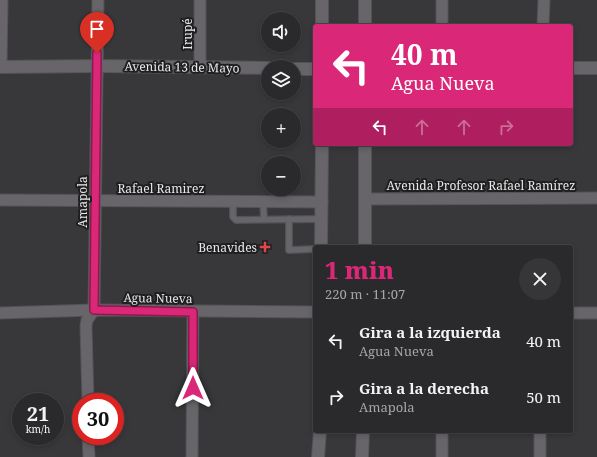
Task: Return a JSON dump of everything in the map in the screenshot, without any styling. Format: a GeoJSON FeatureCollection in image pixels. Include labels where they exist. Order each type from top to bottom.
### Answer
{"type":"FeatureCollection","features":[{"type":"Feature","properties":{"kind":"main road"},"geometry":{"type":"LineString","coordinates":[[322,0],[322,24]]}},
{"type":"Feature","properties":{"kind":"main road"},"geometry":{"type":"LineString","coordinates":[[365,0],[365,24]]}},
{"type":"Feature","properties":{"kind":"main road","name":"Avenida 13 de Mayo"},"geometry":{"type":"LineString","coordinates":[[0,67],[97,66],[261,68]]}},
{"type":"Feature","properties":{"kind":"main road"},"geometry":{"type":"LineString","coordinates":[[573,68],[597,68]]}},
{"type":"Feature","properties":{"kind":"main road"},"geometry":{"type":"LineString","coordinates":[[301,69],[313,69]]}},
{"type":"Feature","properties":{"kind":"main road"},"geometry":{"type":"LineString","coordinates":[[321,245],[322,146]]}},
{"type":"Feature","properties":{"kind":"main road"},"geometry":{"type":"LineString","coordinates":[[365,146],[365,245]]}},
{"type":"Feature","properties":{"kind":"main road"},"geometry":{"type":"LineString","coordinates":[[318,457],[320,433]]}},
{"type":"Feature","properties":{"kind":"main road"},"geometry":{"type":"LineString","coordinates":[[362,457],[363,433]]}},
{"type":"Feature","properties":{"kind":"street"},"geometry":{"type":"LineString","coordinates":[[0,67],[2,0]]}},
{"type":"Feature","properties":{"kind":"street","name":"Amapola"},"geometry":{"type":"LineString","coordinates":[[88,393],[86,326],[87,320],[94,310],[98,0]]}},
{"type":"Feature","properties":{"kind":"street","name":"Irupé"},"geometry":{"type":"LineString","coordinates":[[200,0],[200,68]]}},
{"type":"Feature","properties":{"kind":"street"},"geometry":{"type":"LineString","coordinates":[[442,0],[442,24]]}},
{"type":"Feature","properties":{"kind":"street"},"geometry":{"type":"LineString","coordinates":[[543,24],[544,0]]}},
{"type":"Feature","properties":{"kind":"street","name":"Avenida Profesor Rafael Ramírez"},"geometry":{"type":"LineString","coordinates":[[365,199],[597,198]]}},
{"type":"Feature","properties":{"kind":"street","name":"Rafael Ramirez"},"geometry":{"type":"LineString","coordinates":[[0,200],[322,202]]}},
{"type":"Feature","properties":{"kind":"street","name":"Agua Nueva"},"geometry":{"type":"LineString","coordinates":[[0,313],[94,310],[313,312]]}},
{"type":"Feature","properties":{"kind":"street"},"geometry":{"type":"LineString","coordinates":[[192,457],[193,312]]}},
{"type":"Feature","properties":{"kind":"street"},"geometry":{"type":"LineString","coordinates":[[573,313],[597,313]]}},
{"type":"Feature","properties":{"kind":"street"},"geometry":{"type":"LineString","coordinates":[[442,433],[442,457]]}},
{"type":"Feature","properties":{"kind":"street"},"geometry":{"type":"LineString","coordinates":[[540,433],[540,457]]}},
{"type":"Feature","properties":{"kind":"street"},"geometry":{"type":"LineString","coordinates":[[88,445],[89,457]]}},
{"type":"Feature","properties":{"kind":"lane"},"geometry":{"type":"LineString","coordinates":[[233,201],[233,217],[236,220],[322,219]]}},
{"type":"Feature","properties":{"kind":"lane"},"geometry":{"type":"LineString","coordinates":[[263,201],[264,219]]}},
{"type":"Feature","properties":{"kind":"lane"},"geometry":{"type":"LineString","coordinates":[[289,219],[289,250],[313,249]]}},
{"type":"Feature","properties":{"kind":"place","name":"Benavides"},"geometry":{"type":"Point","coordinates":[265,247]}},
{"type":"Feature","properties":{"kind":"route"},"geometry":{"type":"LineString","coordinates":[[97,53],[94,310],[193,312],[193,388]]}}]}
